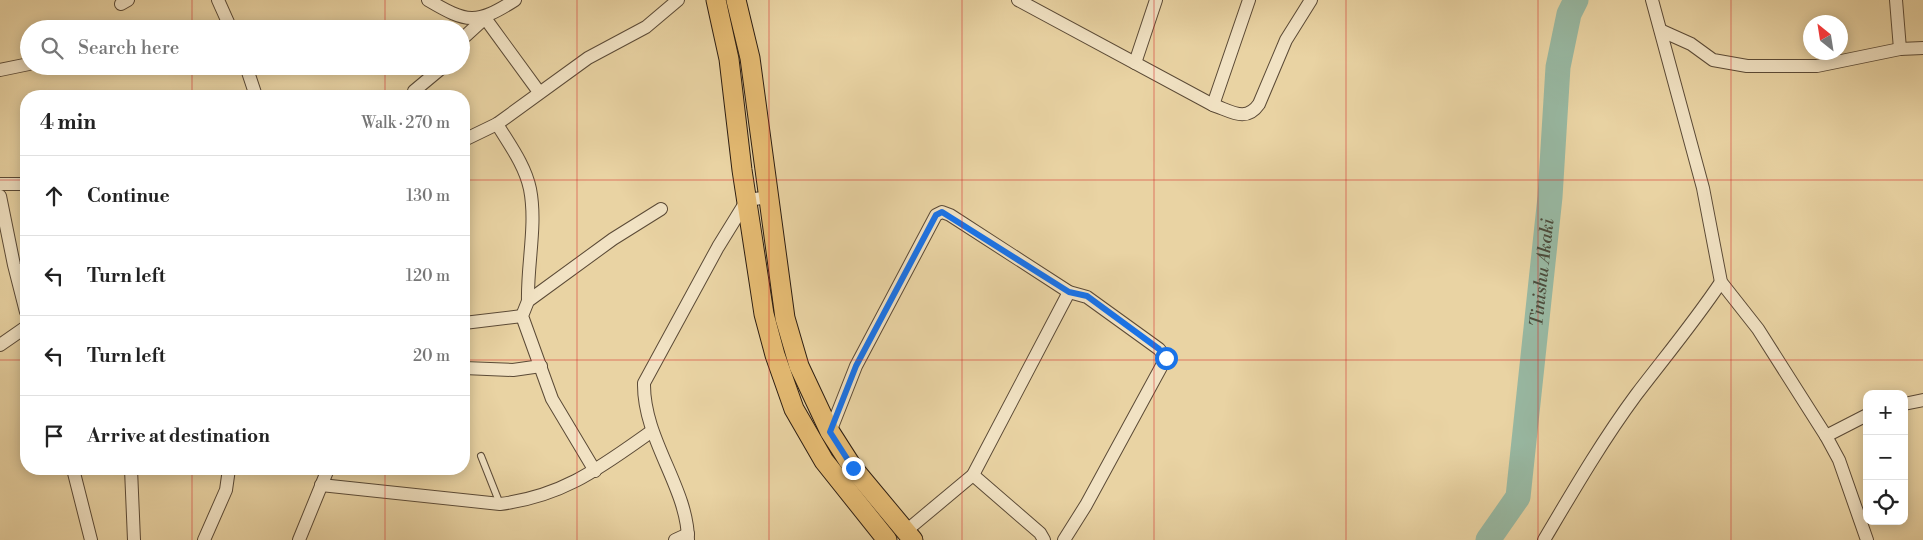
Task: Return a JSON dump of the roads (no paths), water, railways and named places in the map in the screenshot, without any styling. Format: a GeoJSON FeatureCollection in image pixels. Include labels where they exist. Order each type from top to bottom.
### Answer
{"type":"FeatureCollection","features":[{"type":"Feature","properties":{"kind":"main road"},"geometry":{"type":"LineString","coordinates":[[716,0],[729,59],[764,314],[775,356],[794,410],[824,461],[887,540]]}},
{"type":"Feature","properties":{"kind":"main road"},"geometry":{"type":"LineString","coordinates":[[736,0],[750,58],[785,318],[799,366],[830,432],[853,468],[910,536]]}},
{"type":"Feature","properties":{"kind":"street"},"geometry":{"type":"LineString","coordinates":[[218,0],[227,20]]}},
{"type":"Feature","properties":{"kind":"street"},"geometry":{"type":"LineString","coordinates":[[428,0],[452,14],[466,18],[485,18]]}},
{"type":"Feature","properties":{"kind":"street"},"geometry":{"type":"LineString","coordinates":[[470,32],[485,18],[515,0]]}},
{"type":"Feature","properties":{"kind":"street"},"geometry":{"type":"LineString","coordinates":[[470,137],[497,124],[538,92],[588,58],[646,27],[678,0]]}},
{"type":"Feature","properties":{"kind":"street"},"geometry":{"type":"LineString","coordinates":[[1018,0],[1213,105],[1245,115],[1253,113],[1286,40],[1311,0]]}},
{"type":"Feature","properties":{"kind":"street"},"geometry":{"type":"LineString","coordinates":[[1135,63],[1156,0]]}},
{"type":"Feature","properties":{"kind":"street"},"geometry":{"type":"LineString","coordinates":[[1213,105],[1249,0]]}},
{"type":"Feature","properties":{"kind":"street"},"geometry":{"type":"LineString","coordinates":[[1652,0],[1662,31],[1670,71],[1703,188],[1721,282],[1758,329],[1826,436],[1839,460],[1867,540]]}},
{"type":"Feature","properties":{"kind":"street"},"geometry":{"type":"LineString","coordinates":[[1896,0],[1900,49]]}},
{"type":"Feature","properties":{"kind":"street"},"geometry":{"type":"LineString","coordinates":[[485,18],[538,92]]}},
{"type":"Feature","properties":{"kind":"street"},"geometry":{"type":"LineString","coordinates":[[1662,31],[1691,44],[1713,60],[1747,66],[1817,66],[1900,49],[1923,48]]}},
{"type":"Feature","properties":{"kind":"street"},"geometry":{"type":"LineString","coordinates":[[0,70],[20,66]]}},
{"type":"Feature","properties":{"kind":"street"},"geometry":{"type":"LineString","coordinates":[[249,75],[254,90]]}},
{"type":"Feature","properties":{"kind":"street"},"geometry":{"type":"LineString","coordinates":[[414,90],[433,75]]}},
{"type":"Feature","properties":{"kind":"street"},"geometry":{"type":"LineString","coordinates":[[497,124],[522,167],[530,189],[532,217],[528,301],[522,316],[552,399],[595,471]]}},
{"type":"Feature","properties":{"kind":"street"},"geometry":{"type":"LineString","coordinates":[[0,184],[20,184]]}},
{"type":"Feature","properties":{"kind":"street"},"geometry":{"type":"LineString","coordinates":[[0,196],[20,288]]}},
{"type":"Feature","properties":{"kind":"street"},"geometry":{"type":"LineString","coordinates":[[675,540],[688,537],[686,518],[652,431],[644,394],[644,383],[718,247],[747,200],[769,197]]}},
{"type":"Feature","properties":{"kind":"street"},"geometry":{"type":"LineString","coordinates":[[528,301],[613,239],[661,209]]}},
{"type":"Feature","properties":{"kind":"street"},"geometry":{"type":"LineString","coordinates":[[830,432],[856,366],[936,215],[942,212],[950,215],[1069,292],[1087,296],[1159,349],[1166,358],[1086,504],[1064,540]]}},
{"type":"Feature","properties":{"kind":"street"},"geometry":{"type":"LineString","coordinates":[[1544,540],[1636,396],[1693,324],[1721,282]]}},
{"type":"Feature","properties":{"kind":"street"},"geometry":{"type":"LineString","coordinates":[[910,536],[973,475],[1069,292]]}},
{"type":"Feature","properties":{"kind":"street"},"geometry":{"type":"LineString","coordinates":[[470,322],[522,316]]}},
{"type":"Feature","properties":{"kind":"street"},"geometry":{"type":"LineString","coordinates":[[0,345],[20,332]]}},
{"type":"Feature","properties":{"kind":"street"},"geometry":{"type":"LineString","coordinates":[[470,368],[513,370],[541,366]]}},
{"type":"Feature","properties":{"kind":"street"},"geometry":{"type":"LineString","coordinates":[[1908,403],[1923,400]]}},
{"type":"Feature","properties":{"kind":"street"},"geometry":{"type":"LineString","coordinates":[[1826,436],[1863,418]]}},
{"type":"Feature","properties":{"kind":"street"},"geometry":{"type":"LineString","coordinates":[[321,486],[500,504],[525,501],[555,492],[595,471],[652,431]]}},
{"type":"Feature","properties":{"kind":"street"},"geometry":{"type":"LineString","coordinates":[[75,475],[91,540]]}},
{"type":"Feature","properties":{"kind":"street"},"geometry":{"type":"LineString","coordinates":[[131,475],[134,540]]}},
{"type":"Feature","properties":{"kind":"street"},"geometry":{"type":"LineString","coordinates":[[204,540],[226,490],[228,475]]}},
{"type":"Feature","properties":{"kind":"street"},"geometry":{"type":"LineString","coordinates":[[302,539],[326,475]]}},
{"type":"Feature","properties":{"kind":"street"},"geometry":{"type":"LineString","coordinates":[[973,475],[1040,532],[1044,540]]}},
{"type":"Feature","properties":{"kind":"lane"},"geometry":{"type":"LineString","coordinates":[[481,456],[500,504]]}},
{"type":"Feature","properties":{"kind":"waterway","name":"Tinishu Akaki"},"geometry":{"type":"LineString","coordinates":[[1488,540],[1518,497],[1550,197],[1558,67],[1569,14],[1576,0]]}}]}
